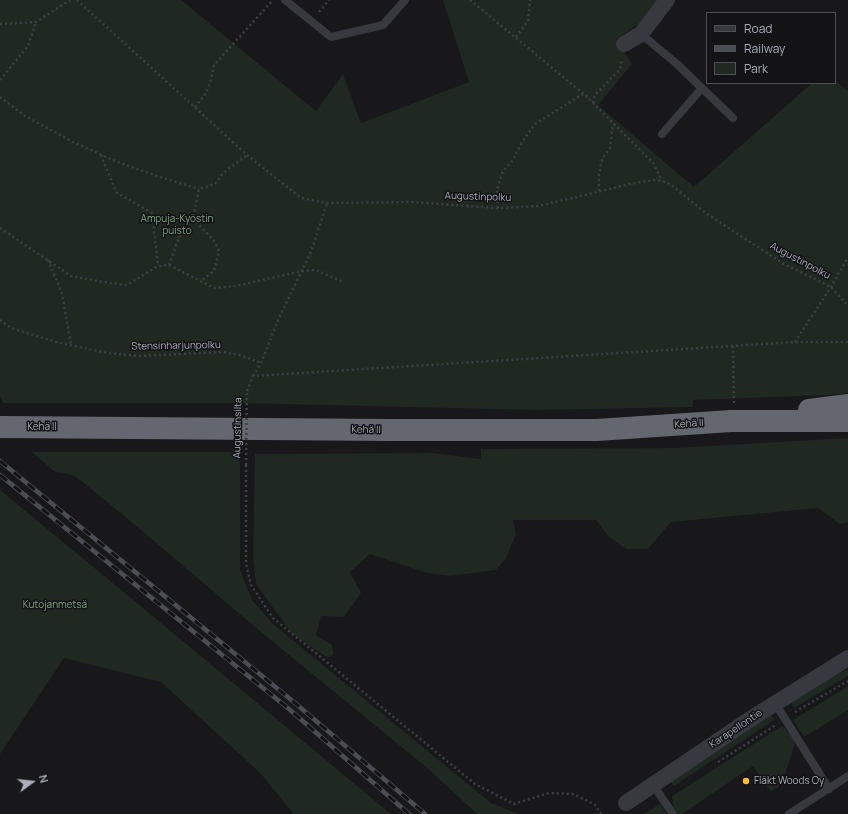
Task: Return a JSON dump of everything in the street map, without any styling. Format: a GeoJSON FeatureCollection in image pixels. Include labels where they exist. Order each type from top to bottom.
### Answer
{"type":"FeatureCollection","features":[{"type":"Feature","properties":{"kind":"highway","name":"Kehä II"},"geometry":{"type":"LineString","coordinates":[[0,427],[597,430],[732,412],[848,405]]}},
{"type":"Feature","properties":{"kind":"highway","name":"Kehä II"},"geometry":{"type":"LineString","coordinates":[[732,412],[848,421]]}},
{"type":"Feature","properties":{"kind":"street"},"geometry":{"type":"LineString","coordinates":[[624,44],[641,34],[668,0]]}},
{"type":"Feature","properties":{"kind":"street","name":"Karapellontie"},"geometry":{"type":"LineString","coordinates":[[626,803],[775,703],[848,658]]}},
{"type":"Feature","properties":{"kind":"lane"},"geometry":{"type":"LineString","coordinates":[[285,0],[331,37],[383,24],[405,0]]}},
{"type":"Feature","properties":{"kind":"lane"},"geometry":{"type":"LineString","coordinates":[[641,34],[677,64],[732,118]]}},
{"type":"Feature","properties":{"kind":"lane"},"geometry":{"type":"LineString","coordinates":[[662,134],[702,88]]}},
{"type":"Feature","properties":{"kind":"lane"},"geometry":{"type":"LineString","coordinates":[[775,703],[786,718],[829,789]]}},
{"type":"Feature","properties":{"kind":"lane"},"geometry":{"type":"LineString","coordinates":[[789,814],[848,776]]}},
{"type":"Feature","properties":{"kind":"lane"},"geometry":{"type":"LineString","coordinates":[[653,785],[672,814]]}},
{"type":"Feature","properties":{"kind":"path"},"geometry":{"type":"LineString","coordinates":[[0,24],[36,22],[70,0]]}},
{"type":"Feature","properties":{"kind":"path","name":"Augustinpolku"},"geometry":{"type":"LineString","coordinates":[[77,0],[247,155],[301,198],[327,204],[411,202],[498,208],[539,206],[630,184],[654,180],[662,181],[670,184],[707,214],[784,264],[831,287]]}},
{"type":"Feature","properties":{"kind":"path"},"geometry":{"type":"LineString","coordinates":[[194,108],[206,93],[211,80],[214,65],[273,0]]}},
{"type":"Feature","properties":{"kind":"path"},"geometry":{"type":"LineString","coordinates":[[470,0],[593,103],[653,164],[662,181]]}},
{"type":"Feature","properties":{"kind":"path"},"geometry":{"type":"LineString","coordinates":[[516,38],[528,21],[530,0]]}},
{"type":"Feature","properties":{"kind":"path"},"geometry":{"type":"LineString","coordinates":[[0,80],[28,46],[36,22]]}},
{"type":"Feature","properties":{"kind":"path"},"geometry":{"type":"LineString","coordinates":[[593,103],[596,95],[620,69],[624,44]]}},
{"type":"Feature","properties":{"kind":"path"},"geometry":{"type":"LineString","coordinates":[[498,208],[497,189],[502,171],[512,160],[522,142],[535,124],[583,94]]}},
{"type":"Feature","properties":{"kind":"path"},"geometry":{"type":"LineString","coordinates":[[0,97],[25,116],[73,142],[115,161],[199,189],[215,184],[223,173],[247,155]]}},
{"type":"Feature","properties":{"kind":"path"},"geometry":{"type":"LineString","coordinates":[[599,192],[599,174],[602,159],[610,148],[613,123]]}},
{"type":"Feature","properties":{"kind":"path"},"geometry":{"type":"LineString","coordinates":[[101,154],[116,192],[152,213],[158,266]]}},
{"type":"Feature","properties":{"kind":"path"},"geometry":{"type":"LineString","coordinates":[[169,265],[180,235],[193,218],[199,189]]}},
{"type":"Feature","properties":{"kind":"path"},"geometry":{"type":"LineString","coordinates":[[253,376],[262,363],[279,318],[311,252],[327,204]]}},
{"type":"Feature","properties":{"kind":"path"},"geometry":{"type":"LineString","coordinates":[[193,218],[214,241],[219,251],[214,271],[202,281]]}},
{"type":"Feature","properties":{"kind":"path"},"geometry":{"type":"LineString","coordinates":[[0,228],[71,276],[109,283],[127,285],[158,266],[169,265],[214,288],[236,286],[302,271],[316,270],[343,282]]}},
{"type":"Feature","properties":{"kind":"path"},"geometry":{"type":"LineString","coordinates":[[795,342],[831,287],[848,257]]}},
{"type":"Feature","properties":{"kind":"path"},"geometry":{"type":"LineString","coordinates":[[48,260],[62,293],[71,345]]}},
{"type":"Feature","properties":{"kind":"path"},"geometry":{"type":"LineString","coordinates":[[831,287],[848,306]]}},
{"type":"Feature","properties":{"kind":"path","name":"Stensinharjunpolku"},"geometry":{"type":"LineString","coordinates":[[0,320],[10,328],[56,342],[107,353],[139,356],[222,352],[240,355],[262,363]]}},
{"type":"Feature","properties":{"kind":"path"},"geometry":{"type":"LineString","coordinates":[[253,376],[795,342],[848,342]]}},
{"type":"Feature","properties":{"kind":"path"},"geometry":{"type":"LineString","coordinates":[[732,412],[733,346]]}},
{"type":"Feature","properties":{"kind":"path","name":"Augustinsilta"},"geometry":{"type":"LineString","coordinates":[[253,376],[247,391],[246,564],[251,585],[273,618],[475,784],[514,804],[549,792],[574,794],[595,805],[601,814]]}},
{"type":"Feature","properties":{"kind":"path"},"geometry":{"type":"LineString","coordinates":[[714,765],[786,718],[848,681]]}},
{"type":"Feature","properties":{"kind":"green space","name":"Ampuja-Kyöstin puisto"},"geometry":{"type":"Polygon","coordinates":[[[0,0],[181,0],[316,111],[343,74],[361,123],[469,82],[443,0],[658,0],[640,23],[616,39],[632,64],[598,105],[694,187],[811,84],[836,84],[836,82],[848,91],[848,393],[693,400],[693,407],[537,410],[238,403],[3,403],[0,396],[0,0]]]}},
{"type":"Feature","properties":{"kind":"green space"},"geometry":{"type":"Polygon","coordinates":[[[848,438],[848,522],[840,524],[818,508],[671,522],[648,549],[626,549],[609,537],[596,520],[513,520],[516,534],[506,558],[496,570],[450,576],[427,573],[370,554],[350,572],[361,593],[344,617],[321,616],[316,635],[332,645],[334,654],[328,658],[292,634],[256,584],[253,557],[255,454],[432,453],[481,459],[481,449],[674,448],[848,438]]]}},
{"type":"Feature","properties":{"kind":"green space"},"geometry":{"type":"Polygon","coordinates":[[[32,452],[239,452],[240,570],[252,600],[272,623],[491,803],[519,814],[477,814],[426,767],[261,632],[128,519],[75,476],[54,471],[32,452]]]}},
{"type":"Feature","properties":{"kind":"green space","name":"Kutojanmetsä"},"geometry":{"type":"Polygon","coordinates":[[[0,490],[391,814],[294,814],[260,773],[161,682],[64,658],[0,754],[0,490]]]}},
{"type":"Feature","properties":{"kind":"green space"},"geometry":{"type":"Polygon","coordinates":[[[848,669],[848,676],[794,708],[790,701],[834,675],[848,669]]]}},
{"type":"Feature","properties":{"kind":"green space"},"geometry":{"type":"Polygon","coordinates":[[[848,686],[848,710],[804,737],[793,720],[848,686]]]}},
{"type":"Feature","properties":{"kind":"green space"},"geometry":{"type":"Polygon","coordinates":[[[771,715],[774,719],[771,722],[674,786],[671,782],[771,715]]]}},
{"type":"Feature","properties":{"kind":"green space"},"geometry":{"type":"Polygon","coordinates":[[[782,726],[793,737],[795,743],[781,784],[777,788],[770,791],[753,766],[682,814],[679,814],[676,811],[673,806],[672,796],[782,726]]]}},
{"type":"Feature","properties":{"kind":"green space"},"geometry":{"type":"Polygon","coordinates":[[[660,804],[667,814],[644,814],[660,804]]]}},
{"type":"Feature","properties":{"kind":"railway"},"geometry":{"type":"LineString","coordinates":[[0,461],[295,703],[425,814]]}},
{"type":"Feature","properties":{"kind":"railway"},"geometry":{"type":"LineString","coordinates":[[0,475],[289,709],[409,814]]}},
{"type":"Feature","properties":{"kind":"place","name":"Fläkt Woods Oy"},"geometry":{"type":"Point","coordinates":[746,781]}}]}
